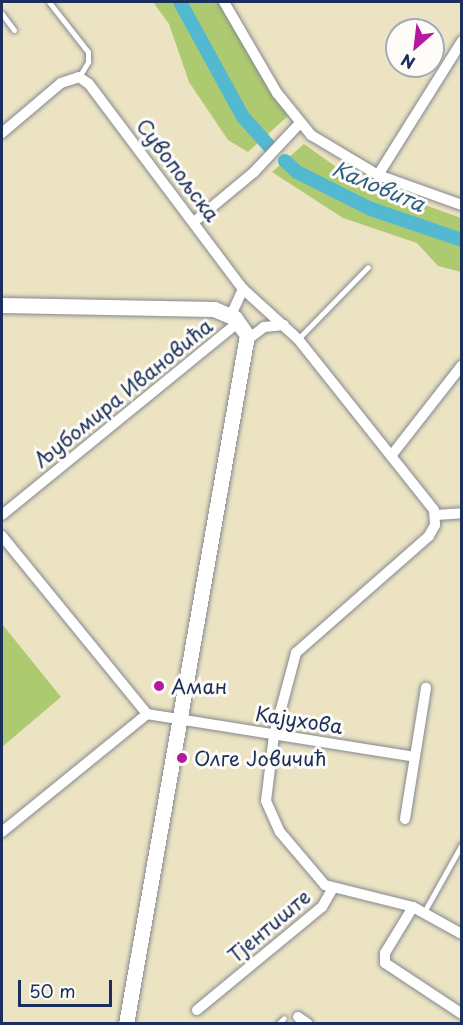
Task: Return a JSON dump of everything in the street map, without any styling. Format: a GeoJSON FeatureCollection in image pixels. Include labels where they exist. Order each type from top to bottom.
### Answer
{"type":"FeatureCollection","features":[{"type":"Feature","properties":{"kind":"street"},"geometry":{"type":"LineString","coordinates":[[224,2],[277,93],[299,124],[345,158],[378,175],[462,205]]}},
{"type":"Feature","properties":{"kind":"street"},"geometry":{"type":"LineString","coordinates":[[378,175],[462,41]]}},
{"type":"Feature","properties":{"kind":"street"},"geometry":{"type":"LineString","coordinates":[[2,133],[61,83],[79,77]]}},
{"type":"Feature","properties":{"kind":"street","name":"Сувопољска"},"geometry":{"type":"LineString","coordinates":[[79,77],[108,106],[243,289]]}},
{"type":"Feature","properties":{"kind":"street"},"geometry":{"type":"LineString","coordinates":[[195,221],[254,172],[299,124]]}},
{"type":"Feature","properties":{"kind":"street"},"geometry":{"type":"LineString","coordinates":[[235,319],[243,289],[298,339],[436,514]]}},
{"type":"Feature","properties":{"kind":"street"},"geometry":{"type":"LineString","coordinates":[[2,304],[214,309],[235,319],[247,340],[178,718],[126,1023]]}},
{"type":"Feature","properties":{"kind":"street","name":"Љубомира Ивановића"},"geometry":{"type":"LineString","coordinates":[[2,515],[235,319]]}},
{"type":"Feature","properties":{"kind":"street"},"geometry":{"type":"LineString","coordinates":[[247,340],[264,327],[284,325]]}},
{"type":"Feature","properties":{"kind":"street"},"geometry":{"type":"LineString","coordinates":[[391,456],[462,365]]}},
{"type":"Feature","properties":{"kind":"street"},"geometry":{"type":"LineString","coordinates":[[436,514],[462,513]]}},
{"type":"Feature","properties":{"kind":"street"},"geometry":{"type":"LineString","coordinates":[[274,735],[296,653],[429,536],[436,514]]}},
{"type":"Feature","properties":{"kind":"street"},"geometry":{"type":"LineString","coordinates":[[2,538],[147,714],[2,832]]}},
{"type":"Feature","properties":{"kind":"street"},"geometry":{"type":"LineString","coordinates":[[405,819],[426,687]]}},
{"type":"Feature","properties":{"kind":"street","name":"Кајухова"},"geometry":{"type":"LineString","coordinates":[[147,714],[415,757]]}},
{"type":"Feature","properties":{"kind":"street","name":"Тјентиште"},"geometry":{"type":"LineString","coordinates":[[197,1010],[322,907],[333,888],[314,877],[270,815],[266,801],[274,735]]}},
{"type":"Feature","properties":{"kind":"street"},"geometry":{"type":"LineString","coordinates":[[333,888],[413,907],[461,934]]}},
{"type":"Feature","properties":{"kind":"street"},"geometry":{"type":"LineString","coordinates":[[413,907],[385,953],[385,963],[462,1014]]}},
{"type":"Feature","properties":{"kind":"street"},"geometry":{"type":"LineString","coordinates":[[298,1017],[308,1023]]}},
{"type":"Feature","properties":{"kind":"lane"},"geometry":{"type":"LineString","coordinates":[[49,2],[88,52],[88,62],[79,77]]}},
{"type":"Feature","properties":{"kind":"lane"},"geometry":{"type":"LineString","coordinates":[[2,14],[14,30]]}},
{"type":"Feature","properties":{"kind":"lane"},"geometry":{"type":"LineString","coordinates":[[298,339],[368,267]]}},
{"type":"Feature","properties":{"kind":"lane"},"geometry":{"type":"LineString","coordinates":[[424,912],[462,844]]}},
{"type":"Feature","properties":{"kind":"lane"},"geometry":{"type":"LineString","coordinates":[[278,1023],[284,1018]]}},
{"type":"Feature","properties":{"kind":"green space"},"geometry":{"type":"Polygon","coordinates":[[[153,2],[221,2],[288,116],[248,152],[228,140],[189,82],[169,24],[153,2]]]}},
{"type":"Feature","properties":{"kind":"green space"},"geometry":{"type":"Polygon","coordinates":[[[304,144],[339,169],[372,186],[461,218],[461,272],[438,266],[417,243],[343,218],[272,172],[304,144]]]}},
{"type":"Feature","properties":{"kind":"green space"},"geometry":{"type":"Polygon","coordinates":[[[2,624],[61,697],[2,747],[2,624]]]}},
{"type":"Feature","properties":{"kind":"waterway","name":"Каловита"},"geometry":{"type":"LineString","coordinates":[[180,2],[243,117],[270,147]]}},
{"type":"Feature","properties":{"kind":"waterway","name":"Каловита"},"geometry":{"type":"LineString","coordinates":[[285,161],[297,172],[371,209],[462,240]]}},
{"type":"Feature","properties":{"kind":"place","name":"Аман"},"geometry":{"type":"Point","coordinates":[159,686]}},
{"type":"Feature","properties":{"kind":"place","name":"Олге Јовичић"},"geometry":{"type":"Point","coordinates":[182,758]}}]}
